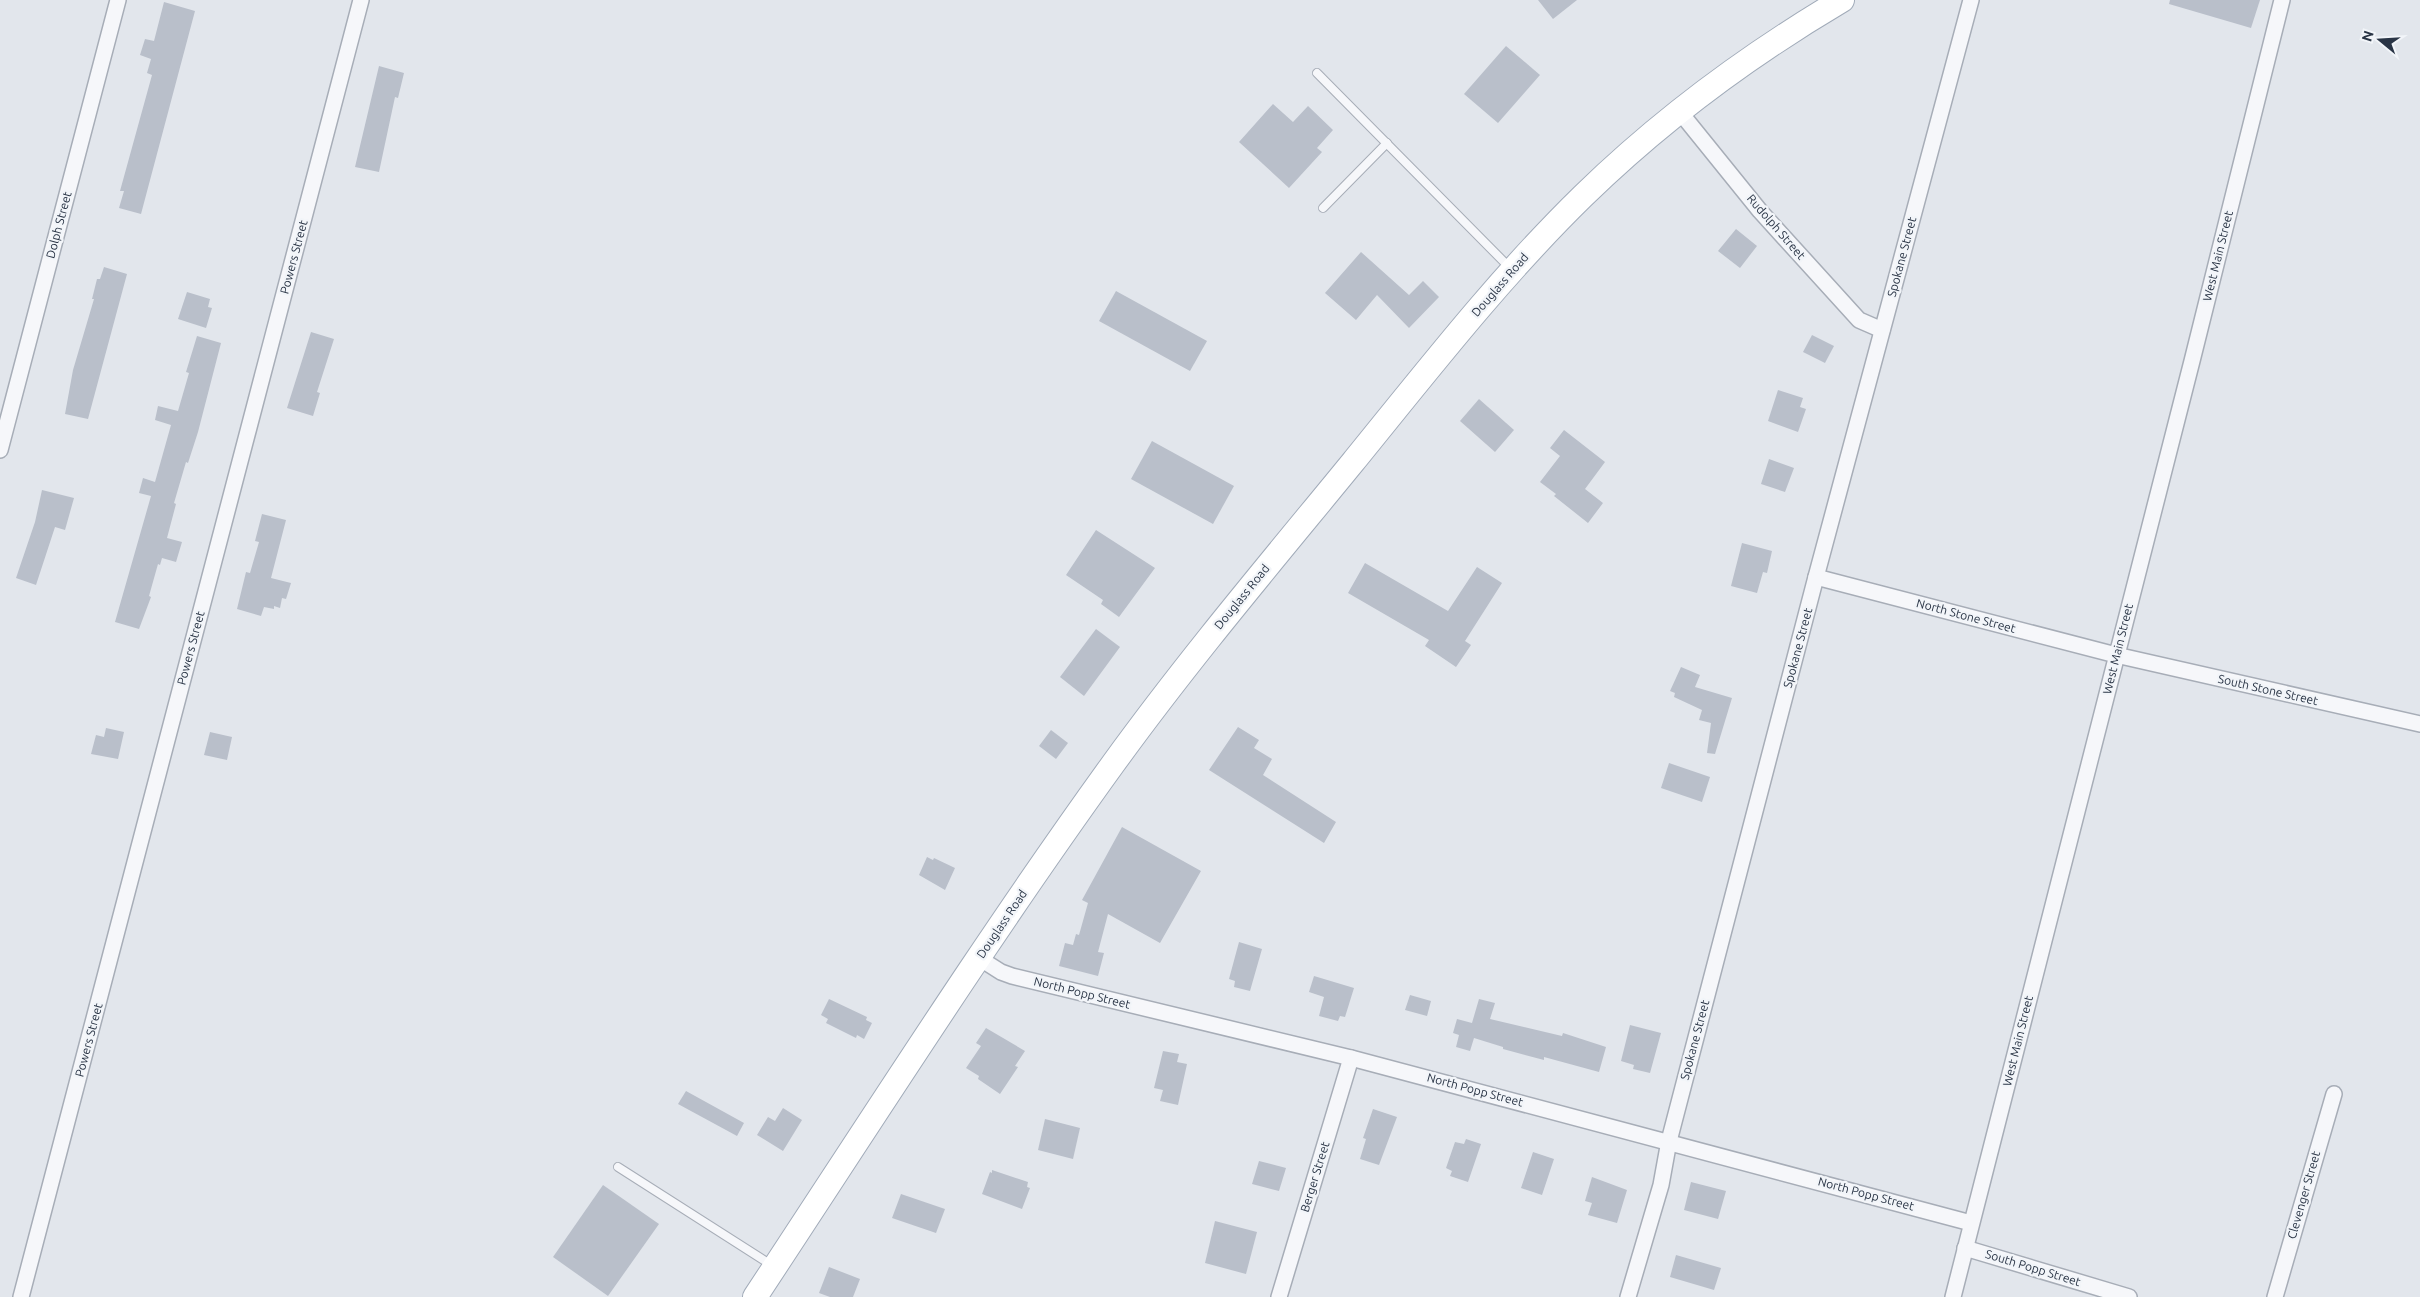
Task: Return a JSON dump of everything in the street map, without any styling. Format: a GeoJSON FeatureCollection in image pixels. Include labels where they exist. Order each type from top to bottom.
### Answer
{"type":"FeatureCollection","features":[{"type":"Feature","properties":{"kind":"main road","name":"Douglass Road"},"geometry":{"type":"LineString","coordinates":[[755,1297],[1075,818],[1171,687],[1228,614],[1512,270],[1584,196],[1680,112],[1759,52],[1842,0]]}},
{"type":"Feature","properties":{"kind":"street","name":"Dolph Street"},"geometry":{"type":"LineString","coordinates":[[0,450],[118,0]]}},
{"type":"Feature","properties":{"kind":"street","name":"Powers Street"},"geometry":{"type":"LineString","coordinates":[[21,1297],[361,0]]}},
{"type":"Feature","properties":{"kind":"street","name":"Spokane Street"},"geometry":{"type":"LineString","coordinates":[[1628,1297],[1661,1185],[1669,1141],[1816,577],[1971,0]]}},
{"type":"Feature","properties":{"kind":"street","name":"West Main Street"},"geometry":{"type":"LineString","coordinates":[[1953,1297],[2282,0]]}},
{"type":"Feature","properties":{"kind":"street","name":"Rudolph Street"},"geometry":{"type":"LineString","coordinates":[[1680,112],[1760,211],[1859,320],[1882,330]]}},
{"type":"Feature","properties":{"kind":"street","name":"North Stone Street"},"geometry":{"type":"LineString","coordinates":[[1816,577],[2116,655]]}},
{"type":"Feature","properties":{"kind":"street","name":"South Stone Street"},"geometry":{"type":"LineString","coordinates":[[2116,655],[2420,724]]}},
{"type":"Feature","properties":{"kind":"street","name":"North Popp Street"},"geometry":{"type":"LineString","coordinates":[[980,958],[1001,972],[1012,976],[1351,1058],[1669,1141],[1971,1223]]}},
{"type":"Feature","properties":{"kind":"street","name":"Berger Street"},"geometry":{"type":"LineString","coordinates":[[1279,1297],[1351,1058]]}},
{"type":"Feature","properties":{"kind":"street","name":"Clevenger Street"},"geometry":{"type":"LineString","coordinates":[[2275,1297],[2334,1094]]}},
{"type":"Feature","properties":{"kind":"street","name":"South Popp Street"},"geometry":{"type":"LineString","coordinates":[[1965,1248],[2129,1297]]}},
{"type":"Feature","properties":{"kind":"lane"},"geometry":{"type":"LineString","coordinates":[[1317,73],[1512,270]]}},
{"type":"Feature","properties":{"kind":"lane"},"geometry":{"type":"LineString","coordinates":[[1323,208],[1387,143]]}},
{"type":"Feature","properties":{"kind":"lane"},"geometry":{"type":"LineString","coordinates":[[618,1167],[775,1267]]}},
{"type":"Feature","properties":{"kind":"building"},"geometry":{"type":"Polygon","coordinates":[[[1538,0],[1577,0],[1553,19],[1538,0]]]}},
{"type":"Feature","properties":{"kind":"building"},"geometry":{"type":"Polygon","coordinates":[[[2170,0],[2260,0],[2251,28],[2169,4],[2170,0]]]}},
{"type":"Feature","properties":{"kind":"building"},"geometry":{"type":"Polygon","coordinates":[[[164,2],[195,11],[141,214],[119,208],[124,191],[120,191],[152,75],[147,73],[151,59],[140,55],[145,39],[154,41],[164,2]]]}},
{"type":"Feature","properties":{"kind":"building"},"geometry":{"type":"Polygon","coordinates":[[[1506,46],[1540,75],[1498,123],[1464,94],[1506,46]]]}},
{"type":"Feature","properties":{"kind":"building"},"geometry":{"type":"Polygon","coordinates":[[[379,66],[404,73],[398,98],[395,97],[379,172],[355,167],[379,66]]]}},
{"type":"Feature","properties":{"kind":"building"},"geometry":{"type":"Polygon","coordinates":[[[1273,104],[1293,122],[1308,106],[1333,130],[1317,148],[1322,152],[1289,188],[1239,142],[1273,104]]]}},
{"type":"Feature","properties":{"kind":"building"},"geometry":{"type":"Polygon","coordinates":[[[1736,229],[1757,246],[1740,268],[1718,251],[1736,229]]]}},
{"type":"Feature","properties":{"kind":"building"},"geometry":{"type":"Polygon","coordinates":[[[1361,252],[1409,295],[1423,281],[1439,297],[1409,328],[1377,295],[1356,320],[1325,293],[1361,252]]]}},
{"type":"Feature","properties":{"kind":"building"},"geometry":{"type":"Polygon","coordinates":[[[104,267],[127,274],[88,419],[65,414],[73,370],[94,299],[92,299],[97,279],[100,279],[104,267]]]}},
{"type":"Feature","properties":{"kind":"building"},"geometry":{"type":"Polygon","coordinates":[[[1116,291],[1207,341],[1190,371],[1099,321],[1116,291]]]}},
{"type":"Feature","properties":{"kind":"building"},"geometry":{"type":"Polygon","coordinates":[[[187,292],[210,299],[208,307],[212,308],[206,328],[178,319],[187,292]]]}},
{"type":"Feature","properties":{"kind":"building"},"geometry":{"type":"Polygon","coordinates":[[[311,332],[334,339],[317,392],[320,393],[313,416],[287,408],[311,332]]]}},
{"type":"Feature","properties":{"kind":"building"},"geometry":{"type":"Polygon","coordinates":[[[1812,335],[1834,346],[1825,363],[1803,352],[1812,335]]]}},
{"type":"Feature","properties":{"kind":"building"},"geometry":{"type":"Polygon","coordinates":[[[197,336],[221,343],[198,432],[188,463],[186,462],[174,503],[176,504],[167,538],[182,542],[176,562],[162,558],[160,565],[158,564],[149,596],[151,597],[139,629],[115,622],[151,496],[139,493],[143,478],[155,482],[171,425],[155,420],[158,406],[178,411],[189,373],[186,372],[197,336]]]}},
{"type":"Feature","properties":{"kind":"building"},"geometry":{"type":"Polygon","coordinates":[[[1778,390],[1803,398],[1800,407],[1806,409],[1798,432],[1768,421],[1778,390]]]}},
{"type":"Feature","properties":{"kind":"building"},"geometry":{"type":"Polygon","coordinates":[[[1479,399],[1514,430],[1495,452],[1460,421],[1479,399]]]}},
{"type":"Feature","properties":{"kind":"building"},"geometry":{"type":"Polygon","coordinates":[[[1564,430],[1605,462],[1585,489],[1603,503],[1588,523],[1554,496],[1556,494],[1540,482],[1560,456],[1550,448],[1564,430]]]}},
{"type":"Feature","properties":{"kind":"building"},"geometry":{"type":"Polygon","coordinates":[[[1152,441],[1234,486],[1213,524],[1131,479],[1152,441]]]}},
{"type":"Feature","properties":{"kind":"building"},"geometry":{"type":"Polygon","coordinates":[[[1769,459],[1794,468],[1785,492],[1761,484],[1769,459]]]}},
{"type":"Feature","properties":{"kind":"building"},"geometry":{"type":"Polygon","coordinates":[[[42,490],[74,498],[65,530],[55,527],[36,585],[16,578],[35,522],[42,490]]]}},
{"type":"Feature","properties":{"kind":"building"},"geometry":{"type":"Polygon","coordinates":[[[262,514],[286,520],[271,578],[291,583],[286,599],[282,598],[280,608],[274,606],[274,609],[264,607],[261,616],[237,609],[246,572],[250,573],[259,542],[255,541],[262,514]]]}},
{"type":"Feature","properties":{"kind":"building"},"geometry":{"type":"Polygon","coordinates":[[[1096,530],[1155,568],[1119,617],[1101,604],[1103,600],[1066,575],[1096,530]]]}},
{"type":"Feature","properties":{"kind":"building"},"geometry":{"type":"Polygon","coordinates":[[[1742,543],[1772,551],[1767,573],[1763,572],[1757,593],[1731,586],[1742,543]]]}},
{"type":"Feature","properties":{"kind":"building"},"geometry":{"type":"Polygon","coordinates":[[[1365,563],[1448,611],[1477,567],[1502,583],[1465,641],[1471,645],[1456,667],[1425,646],[1429,640],[1348,593],[1365,563]]]}},
{"type":"Feature","properties":{"kind":"building"},"geometry":{"type":"Polygon","coordinates":[[[1096,629],[1120,647],[1084,696],[1060,677],[1096,629]]]}},
{"type":"Feature","properties":{"kind":"building"},"geometry":{"type":"Polygon","coordinates":[[[1681,667],[1700,675],[1695,687],[1732,698],[1715,754],[1707,753],[1711,723],[1699,720],[1702,710],[1674,697],[1675,693],[1670,691],[1681,667]]]}},
{"type":"Feature","properties":{"kind":"building"},"geometry":{"type":"Polygon","coordinates":[[[1238,727],[1259,740],[1254,748],[1272,759],[1263,775],[1336,822],[1324,843],[1209,770],[1238,727]]]}},
{"type":"Feature","properties":{"kind":"building"},"geometry":{"type":"Polygon","coordinates":[[[106,728],[124,732],[118,759],[91,754],[96,735],[104,737],[106,728]]]}},
{"type":"Feature","properties":{"kind":"building"},"geometry":{"type":"Polygon","coordinates":[[[1051,730],[1068,743],[1056,759],[1039,746],[1051,730]]]}},
{"type":"Feature","properties":{"kind":"building"},"geometry":{"type":"Polygon","coordinates":[[[210,732],[232,737],[227,760],[204,755],[210,732]]]}},
{"type":"Feature","properties":{"kind":"building"},"geometry":{"type":"Polygon","coordinates":[[[1669,763],[1710,777],[1702,802],[1661,788],[1669,763]]]}},
{"type":"Feature","properties":{"kind":"building"},"geometry":{"type":"Polygon","coordinates":[[[1122,827],[1201,871],[1160,943],[1108,914],[1098,952],[1104,953],[1098,976],[1059,966],[1065,943],[1073,945],[1076,934],[1079,935],[1088,903],[1082,900],[1122,827]]]}},
{"type":"Feature","properties":{"kind":"building"},"geometry":{"type":"Polygon","coordinates":[[[927,857],[933,860],[934,858],[955,868],[945,890],[919,875],[927,857]]]}},
{"type":"Feature","properties":{"kind":"building"},"geometry":{"type":"Polygon","coordinates":[[[1239,942],[1262,949],[1250,991],[1234,987],[1235,981],[1229,979],[1239,942]]]}},
{"type":"Feature","properties":{"kind":"building"},"geometry":{"type":"Polygon","coordinates":[[[1314,976],[1354,988],[1345,1017],[1340,1016],[1338,1021],[1319,1016],[1324,997],[1309,992],[1314,976]]]}},
{"type":"Feature","properties":{"kind":"building"},"geometry":{"type":"Polygon","coordinates":[[[1410,995],[1431,1001],[1427,1016],[1405,1010],[1410,995]]]}},
{"type":"Feature","properties":{"kind":"building"},"geometry":{"type":"Polygon","coordinates":[[[829,999],[867,1017],[866,1020],[872,1023],[864,1039],[857,1035],[856,1038],[826,1023],[828,1019],[821,1015],[829,999]]]}},
{"type":"Feature","properties":{"kind":"building"},"geometry":{"type":"Polygon","coordinates":[[[1479,999],[1495,1003],[1490,1019],[1562,1036],[1563,1033],[1606,1047],[1599,1072],[1544,1057],[1544,1060],[1503,1049],[1503,1047],[1474,1038],[1470,1051],[1456,1047],[1459,1035],[1453,1033],[1457,1019],[1472,1023],[1479,999]]]}},
{"type":"Feature","properties":{"kind":"building"},"geometry":{"type":"Polygon","coordinates":[[[1630,1025],[1661,1033],[1650,1073],[1633,1069],[1634,1065],[1621,1061],[1630,1025]]]}},
{"type":"Feature","properties":{"kind":"building"},"geometry":{"type":"Polygon","coordinates":[[[986,1028],[1025,1051],[1015,1066],[1018,1067],[1000,1094],[978,1079],[979,1076],[966,1068],[981,1046],[976,1043],[986,1028]]]}},
{"type":"Feature","properties":{"kind":"building"},"geometry":{"type":"Polygon","coordinates":[[[1163,1051],[1179,1054],[1177,1062],[1187,1064],[1178,1105],[1160,1101],[1163,1090],[1154,1088],[1163,1051]]]}},
{"type":"Feature","properties":{"kind":"building"},"geometry":{"type":"Polygon","coordinates":[[[686,1091],[744,1123],[737,1136],[678,1104],[686,1091]]]}},
{"type":"Feature","properties":{"kind":"building"},"geometry":{"type":"Polygon","coordinates":[[[783,1108],[802,1120],[783,1151],[757,1135],[768,1117],[775,1121],[783,1108]]]}},
{"type":"Feature","properties":{"kind":"building"},"geometry":{"type":"Polygon","coordinates":[[[1373,1109],[1397,1117],[1379,1165],[1360,1159],[1366,1139],[1363,1138],[1373,1109]]]}},
{"type":"Feature","properties":{"kind":"building"},"geometry":{"type":"Polygon","coordinates":[[[1045,1119],[1080,1128],[1073,1159],[1038,1150],[1045,1119]]]}},
{"type":"Feature","properties":{"kind":"building"},"geometry":{"type":"Polygon","coordinates":[[[1466,1139],[1481,1144],[1468,1182],[1450,1176],[1452,1171],[1446,1168],[1455,1142],[1464,1144],[1466,1139]]]}},
{"type":"Feature","properties":{"kind":"building"},"geometry":{"type":"Polygon","coordinates":[[[1533,1152],[1554,1159],[1542,1195],[1521,1188],[1533,1152]]]}},
{"type":"Feature","properties":{"kind":"building"},"geometry":{"type":"Polygon","coordinates":[[[1259,1161],[1286,1168],[1279,1191],[1252,1184],[1259,1161]]]}},
{"type":"Feature","properties":{"kind":"building"},"geometry":{"type":"Polygon","coordinates":[[[992,1170],[1028,1182],[1027,1187],[1030,1188],[1022,1209],[982,1194],[992,1170]]]}},
{"type":"Feature","properties":{"kind":"building"},"geometry":{"type":"Polygon","coordinates":[[[1592,1177],[1627,1190],[1617,1223],[1588,1215],[1592,1203],[1585,1201],[1592,1177]]]}},
{"type":"Feature","properties":{"kind":"building"},"geometry":{"type":"Polygon","coordinates":[[[1691,1182],[1726,1191],[1718,1219],[1684,1210],[1691,1182]]]}},
{"type":"Feature","properties":{"kind":"building"},"geometry":{"type":"Polygon","coordinates":[[[603,1185],[659,1224],[608,1296],[553,1257],[603,1185]]]}},
{"type":"Feature","properties":{"kind":"building"},"geometry":{"type":"Polygon","coordinates":[[[901,1194],[945,1209],[936,1233],[892,1218],[901,1194]]]}},
{"type":"Feature","properties":{"kind":"building"},"geometry":{"type":"Polygon","coordinates":[[[1215,1221],[1257,1232],[1246,1274],[1205,1263],[1215,1221]]]}},
{"type":"Feature","properties":{"kind":"building"},"geometry":{"type":"Polygon","coordinates":[[[1676,1255],[1721,1268],[1714,1290],[1670,1277],[1676,1255]]]}},
{"type":"Feature","properties":{"kind":"building"},"geometry":{"type":"Polygon","coordinates":[[[829,1267],[860,1279],[853,1297],[830,1297],[819,1293],[829,1267]]]}}]}
